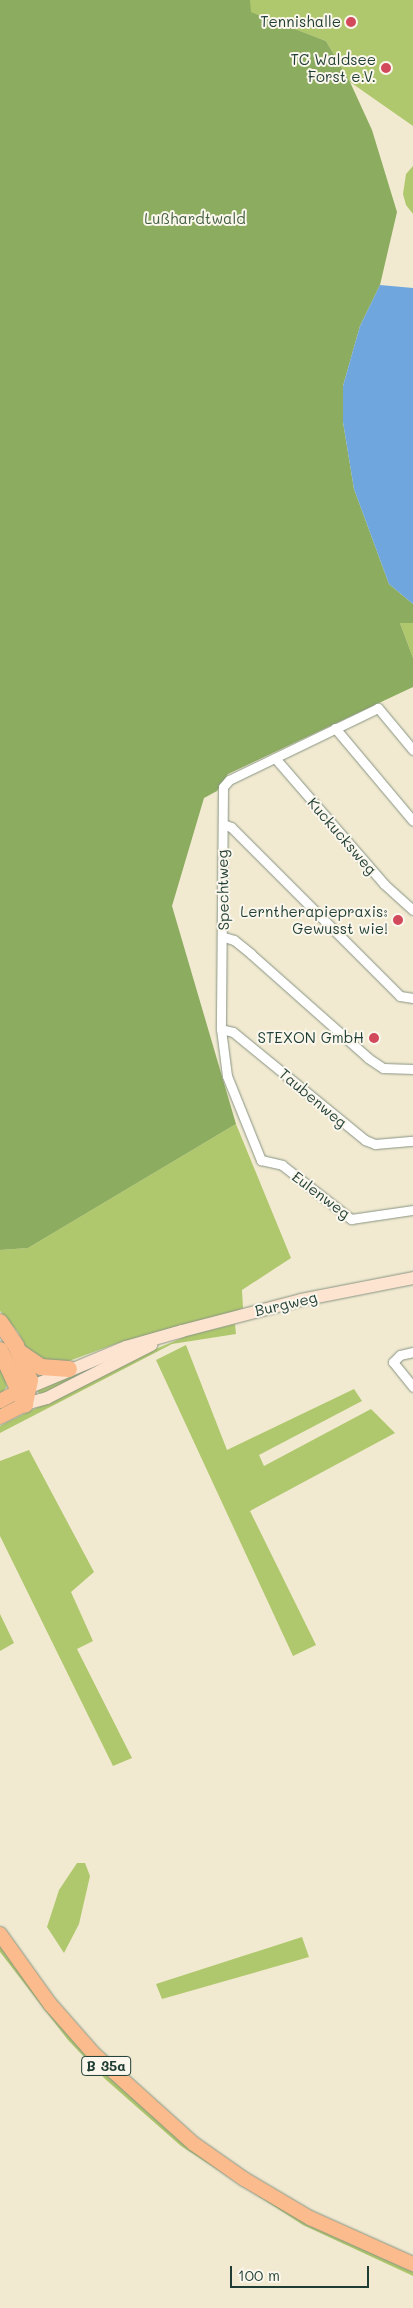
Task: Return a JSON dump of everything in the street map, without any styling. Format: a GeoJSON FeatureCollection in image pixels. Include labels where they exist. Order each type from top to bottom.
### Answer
{"type":"FeatureCollection","features":[{"type":"Feature","properties":{"kind":"highway"},"geometry":{"type":"LineString","coordinates":[[0,1322],[18,1351],[28,1373],[24,1394]]}},
{"type":"Feature","properties":{"kind":"highway"},"geometry":{"type":"LineString","coordinates":[[0,1350],[24,1394]]}},
{"type":"Feature","properties":{"kind":"highway"},"geometry":{"type":"LineString","coordinates":[[18,1351],[41,1367],[69,1369]]}},
{"type":"Feature","properties":{"kind":"main road"},"geometry":{"type":"LineString","coordinates":[[0,1401],[24,1394]]}},
{"type":"Feature","properties":{"kind":"main road"},"geometry":{"type":"LineString","coordinates":[[0,1417],[24,1394]]}},
{"type":"Feature","properties":{"kind":"main road","name":"B 35a"},"geometry":{"type":"LineString","coordinates":[[0,1934],[50,2004],[95,2055],[194,2144],[244,2180],[310,2218],[413,2264]]}},
{"type":"Feature","properties":{"kind":"street","name":"Spechtweg"},"geometry":{"type":"LineString","coordinates":[[261,1160],[227,1076],[221,1029],[224,937],[223,787],[229,780],[378,708],[412,747]]}},
{"type":"Feature","properties":{"kind":"street"},"geometry":{"type":"LineString","coordinates":[[335,728],[413,821]]}},
{"type":"Feature","properties":{"kind":"street","name":"Kuckucksweg"},"geometry":{"type":"LineString","coordinates":[[274,758],[384,884],[413,910]]}},
{"type":"Feature","properties":{"kind":"street"},"geometry":{"type":"LineString","coordinates":[[222,824],[231,827],[400,996],[413,998]]}},
{"type":"Feature","properties":{"kind":"street"},"geometry":{"type":"LineString","coordinates":[[224,937],[234,940],[251,954],[368,1058],[383,1068],[413,1069]]}},
{"type":"Feature","properties":{"kind":"street","name":"Taubenweg"},"geometry":{"type":"LineString","coordinates":[[221,1029],[232,1032],[365,1140],[375,1144],[413,1142]]}},
{"type":"Feature","properties":{"kind":"street","name":"Eulenweg"},"geometry":{"type":"LineString","coordinates":[[261,1160],[282,1165],[350,1219],[413,1210]]}},
{"type":"Feature","properties":{"kind":"street","name":"Burgweg"},"geometry":{"type":"LineString","coordinates":[[24,1394],[69,1369],[160,1338],[241,1314],[413,1278]]}},
{"type":"Feature","properties":{"kind":"street","name":"Burgweg"},"geometry":{"type":"LineString","coordinates":[[24,1394],[47,1398],[160,1338]]}},
{"type":"Feature","properties":{"kind":"street"},"geometry":{"type":"LineString","coordinates":[[413,1352],[400,1355],[393,1362],[413,1387]]}},
{"type":"Feature","properties":{"kind":"green space","name":"Lußhardtwald"},"geometry":{"type":"Polygon","coordinates":[[[0,0],[250,0],[251,12],[326,41],[350,82],[372,130],[397,212],[380,285],[360,326],[343,386],[343,422],[354,489],[389,584],[413,604],[413,623],[400,623],[413,658],[413,687],[228,774],[217,791],[204,798],[172,906],[236,1124],[28,1248],[0,1250],[0,0]]]}},
{"type":"Feature","properties":{"kind":"green space","name":"TC Waldsee Forst e.V."},"geometry":{"type":"Polygon","coordinates":[[[250,0],[413,0],[413,126],[350,82],[326,41],[250,12],[250,0]]]}},
{"type":"Feature","properties":{"kind":"green space"},"geometry":{"type":"Polygon","coordinates":[[[413,166],[413,214],[406,205],[403,194],[406,174],[413,166]]]}},
{"type":"Feature","properties":{"kind":"green space"},"geometry":{"type":"Polygon","coordinates":[[[400,623],[413,623],[413,658],[400,623]]]}},
{"type":"Feature","properties":{"kind":"green space"},"geometry":{"type":"Polygon","coordinates":[[[236,1124],[291,1258],[242,1290],[243,1308],[234,1312],[149,1337],[118,1343],[58,1365],[30,1355],[18,1332],[0,1311],[0,1250],[28,1248],[236,1124]]]}},
{"type":"Feature","properties":{"kind":"green space"},"geometry":{"type":"Polygon","coordinates":[[[235,1324],[236,1334],[172,1344],[0,1433],[0,1426],[146,1353],[187,1336],[235,1324]]]}},
{"type":"Feature","properties":{"kind":"green space"},"geometry":{"type":"Polygon","coordinates":[[[186,1345],[227,1450],[354,1389],[362,1401],[259,1455],[264,1466],[371,1409],[395,1433],[250,1511],[316,1645],[293,1656],[156,1360],[186,1345]]]}},
{"type":"Feature","properties":{"kind":"green space"},"geometry":{"type":"Polygon","coordinates":[[[136,1348],[41,1395],[37,1391],[38,1388],[136,1348]]]}},
{"type":"Feature","properties":{"kind":"green space"},"geometry":{"type":"Polygon","coordinates":[[[0,1364],[7,1386],[0,1396],[0,1364]]]}},
{"type":"Feature","properties":{"kind":"green space"},"geometry":{"type":"Polygon","coordinates":[[[29,1450],[94,1572],[71,1592],[93,1641],[77,1649],[132,1758],[113,1766],[0,1536],[0,1461],[29,1450]]]}},
{"type":"Feature","properties":{"kind":"green space"},"geometry":{"type":"Polygon","coordinates":[[[0,1614],[14,1643],[0,1651],[0,1614]]]}},
{"type":"Feature","properties":{"kind":"green space"},"geometry":{"type":"Polygon","coordinates":[[[77,1863],[85,1863],[90,1876],[79,1924],[64,1953],[47,1927],[59,1890],[77,1863]]]}},
{"type":"Feature","properties":{"kind":"green space"},"geometry":{"type":"Polygon","coordinates":[[[302,1937],[309,1957],[162,1999],[156,1984],[302,1937]]]}},
{"type":"Feature","properties":{"kind":"green space"},"geometry":{"type":"Polygon","coordinates":[[[0,1944],[97,2065],[192,2150],[325,2232],[413,2272],[413,2276],[303,2225],[181,2146],[105,2079],[68,2040],[0,1952],[0,1944]]]}},
{"type":"Feature","properties":{"kind":"water"},"geometry":{"type":"Polygon","coordinates":[[[380,285],[413,288],[413,604],[389,584],[354,489],[343,422],[343,386],[360,326],[380,285]]]}},
{"type":"Feature","properties":{"kind":"place","name":"Tennishalle"},"geometry":{"type":"Point","coordinates":[351,22]}},
{"type":"Feature","properties":{"kind":"place","name":"TC Waldsee Forst e.V."},"geometry":{"type":"Point","coordinates":[386,68]}},
{"type":"Feature","properties":{"kind":"place","name":"Lerntherapiepraxis: Gewusst wie!"},"geometry":{"type":"Point","coordinates":[398,920]}},
{"type":"Feature","properties":{"kind":"place","name":"STEXON GmbH"},"geometry":{"type":"Point","coordinates":[374,1038]}}]}
